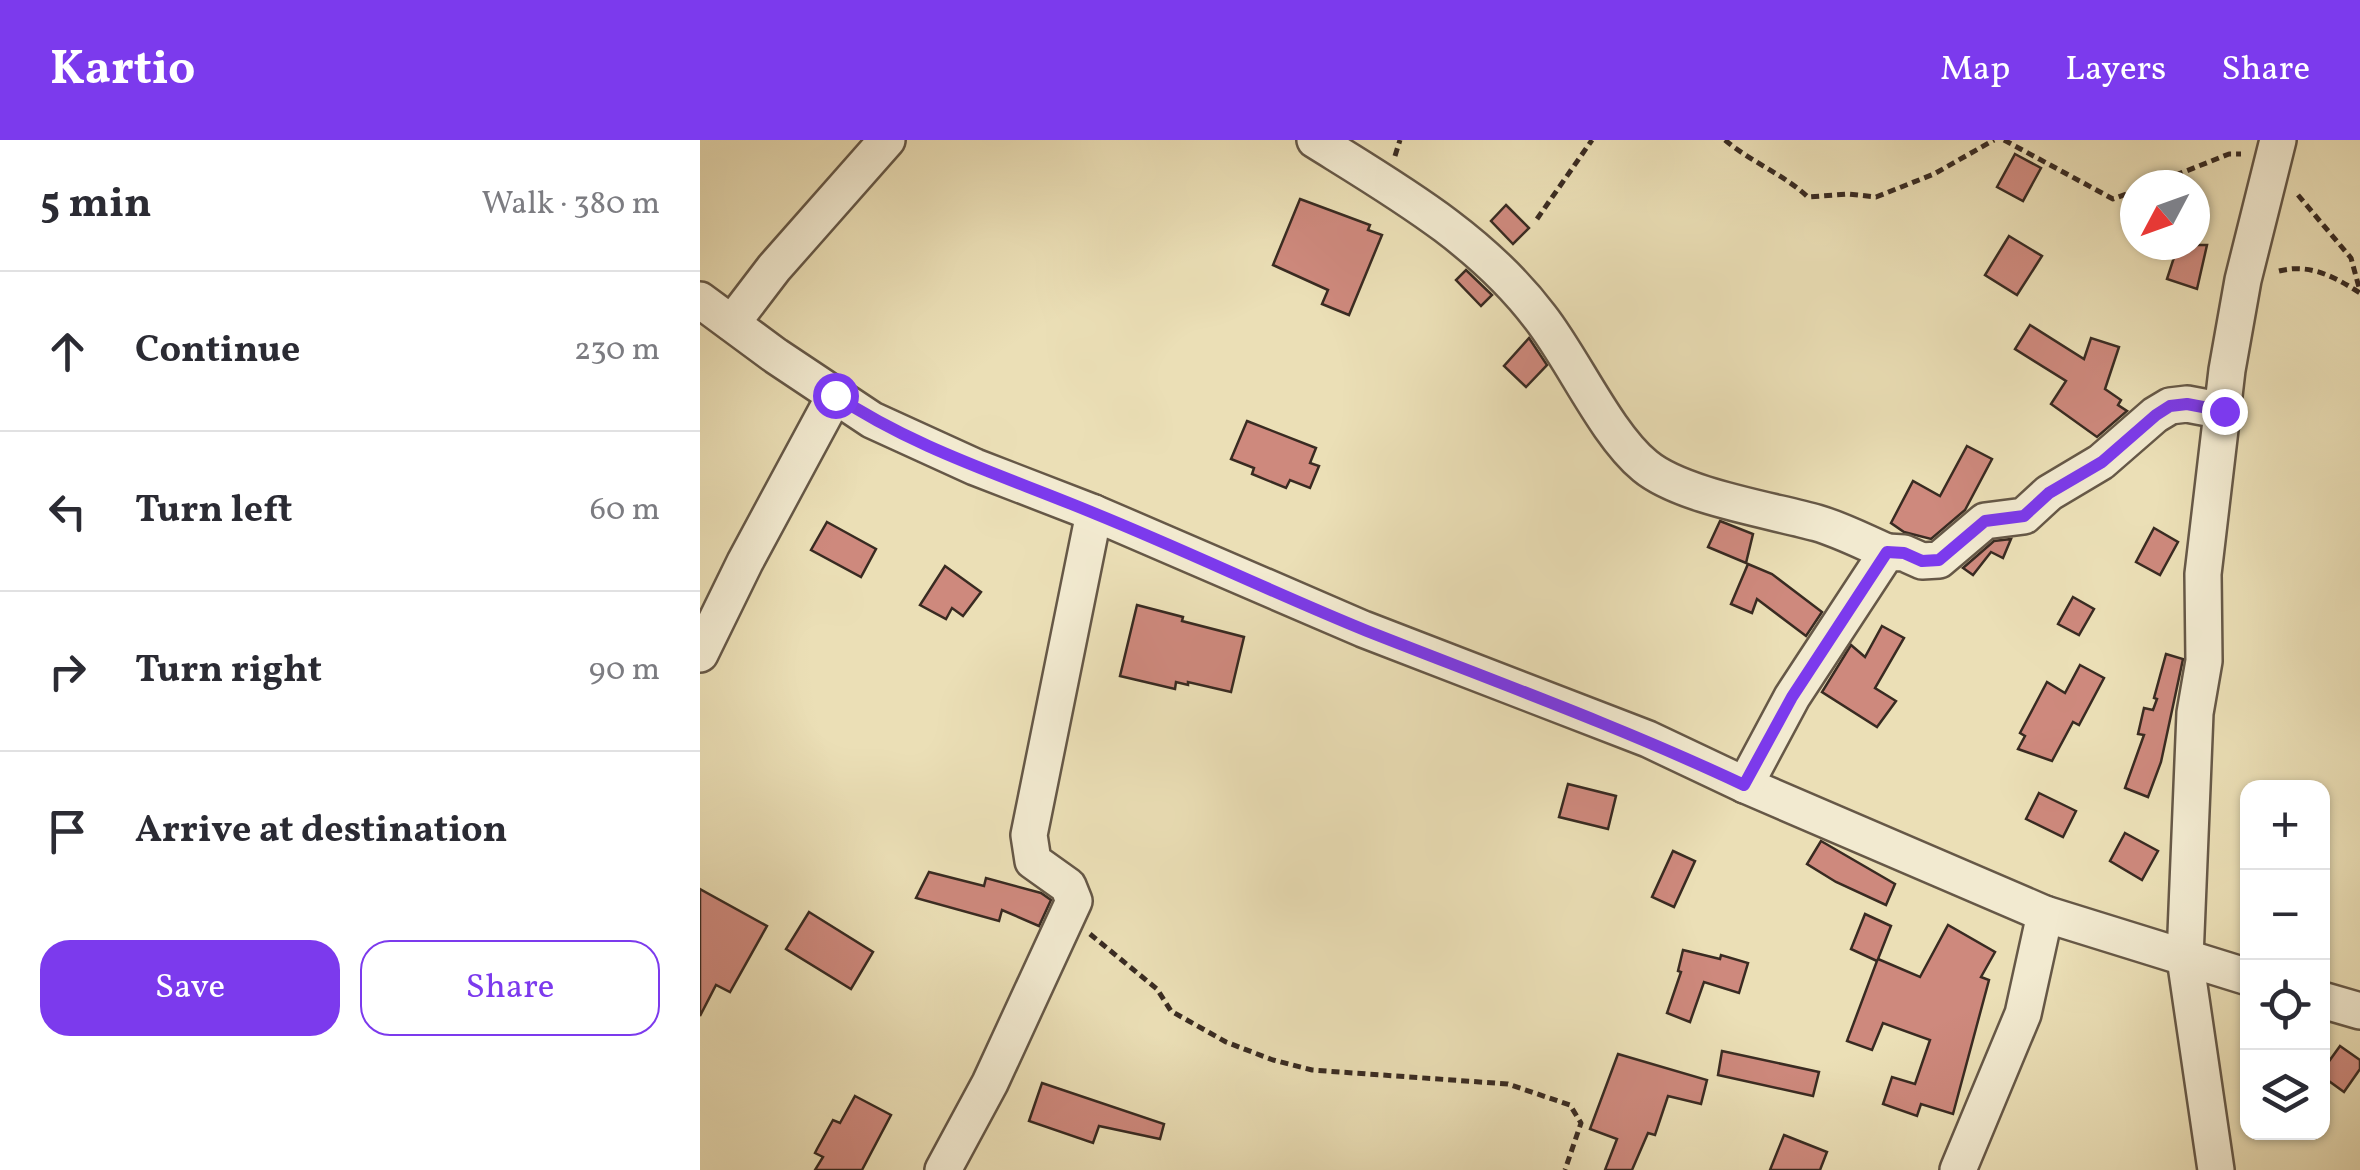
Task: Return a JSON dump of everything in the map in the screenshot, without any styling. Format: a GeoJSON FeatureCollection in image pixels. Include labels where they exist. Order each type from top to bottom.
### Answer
{"type":"FeatureCollection","features":[{"type":"Feature","properties":{"kind":"street"},"geometry":{"type":"LineString","coordinates":[[732,323],[774,268],[887,140]]}},
{"type":"Feature","properties":{"kind":"street"},"geometry":{"type":"LineString","coordinates":[[1315,140],[1423,206],[1463,237],[1539,316],[1626,446],[1646,466],[1673,483],[1821,524],[1887,552],[1904,553],[1922,561],[1939,560],[1985,521],[2024,516],[2049,493],[2102,462],[2170,406],[2187,404],[2224,411]]}},
{"type":"Feature","properties":{"kind":"street"},"geometry":{"type":"LineString","coordinates":[[2216,1170],[2185,958],[2195,712],[2204,661],[2203,574],[2227,370],[2243,280],[2274,154]]}},
{"type":"Feature","properties":{"kind":"street"},"geometry":{"type":"LineString","coordinates":[[700,300],[872,420],[975,467],[1094,513],[1363,629],[1648,740],[2045,914],[2240,975]]}},
{"type":"Feature","properties":{"kind":"street"},"geometry":{"type":"LineString","coordinates":[[700,654],[835,395]]}},
{"type":"Feature","properties":{"kind":"street"},"geometry":{"type":"LineString","coordinates":[[943,1170],[990,1083],[1074,901],[1068,886],[1034,861],[1029,835],[1094,513]]}},
{"type":"Feature","properties":{"kind":"street"},"geometry":{"type":"LineString","coordinates":[[1744,785],[1792,697],[1887,552]]}},
{"type":"Feature","properties":{"kind":"street"},"geometry":{"type":"LineString","coordinates":[[1958,1170],[2023,1014],[2045,914]]}},
{"type":"Feature","properties":{"kind":"street"},"geometry":{"type":"LineString","coordinates":[[2330,1002],[2360,1011]]}},
{"type":"Feature","properties":{"kind":"path"},"geometry":{"type":"LineString","coordinates":[[1538,218],[1592,140]]}},
{"type":"Feature","properties":{"kind":"path"},"geometry":{"type":"LineString","coordinates":[[1725,140],[1744,156],[1788,179],[1808,197],[1876,197],[1934,174],[1994,140]]}},
{"type":"Feature","properties":{"kind":"path"},"geometry":{"type":"LineString","coordinates":[[2004,140],[2113,200],[2120,197]]}},
{"type":"Feature","properties":{"kind":"path"},"geometry":{"type":"LineString","coordinates":[[2188,170],[2229,154],[2274,154],[2317,220],[2352,258],[2360,292]]}},
{"type":"Feature","properties":{"kind":"path"},"geometry":{"type":"LineString","coordinates":[[2243,280],[2290,268],[2327,272],[2360,292]]}},
{"type":"Feature","properties":{"kind":"path"},"geometry":{"type":"LineString","coordinates":[[1064,924],[1095,936],[1157,989],[1172,1011],[1226,1042],[1273,1060],[1312,1070],[1508,1084],[1570,1104],[1581,1123],[1565,1170]]}},
{"type":"Feature","properties":{"kind":"building"},"geometry":{"type":"Polygon","coordinates":[[[2015,154],[2041,168],[2023,201],[1997,187],[2015,154]]]}},
{"type":"Feature","properties":{"kind":"building"},"geometry":{"type":"Polygon","coordinates":[[[1300,199],[1370,225],[1368,230],[1382,235],[1349,315],[1322,304],[1328,290],[1273,265],[1300,199]]]}},
{"type":"Feature","properties":{"kind":"building"},"geometry":{"type":"Polygon","coordinates":[[[1506,205],[1529,228],[1513,244],[1491,221],[1506,205]]]}},
{"type":"Feature","properties":{"kind":"building"},"geometry":{"type":"Polygon","coordinates":[[[2009,236],[2042,256],[2017,295],[1985,275],[2009,236]]]}},
{"type":"Feature","properties":{"kind":"building"},"geometry":{"type":"Polygon","coordinates":[[[2173,260],[2204,260],[2197,289],[2167,279],[2173,260]]]}},
{"type":"Feature","properties":{"kind":"building"},"geometry":{"type":"Polygon","coordinates":[[[1466,270],[1492,295],[1481,306],[1456,280],[1466,270]]]}},
{"type":"Feature","properties":{"kind":"building"},"geometry":{"type":"Polygon","coordinates":[[[2030,325],[2084,359],[2091,338],[2119,347],[2105,389],[2121,400],[2118,405],[2127,411],[2097,437],[2051,404],[2066,381],[2015,349],[2030,325]]]}},
{"type":"Feature","properties":{"kind":"building"},"geometry":{"type":"Polygon","coordinates":[[[1529,338],[1547,365],[1526,387],[1504,366],[1529,338]]]}},
{"type":"Feature","properties":{"kind":"building"},"geometry":{"type":"Polygon","coordinates":[[[1247,421],[1316,448],[1310,463],[1319,466],[1310,488],[1290,480],[1286,488],[1252,474],[1254,468],[1231,459],[1247,421]]]}},
{"type":"Feature","properties":{"kind":"building"},"geometry":{"type":"Polygon","coordinates":[[[1967,446],[1992,459],[1965,510],[1931,539],[1904,532],[1891,523],[1913,481],[1940,496],[1967,446]]]}},
{"type":"Feature","properties":{"kind":"building"},"geometry":{"type":"Polygon","coordinates":[[[1720,521],[1753,534],[1746,563],[1708,547],[1720,521]]]}},
{"type":"Feature","properties":{"kind":"building"},"geometry":{"type":"Polygon","coordinates":[[[827,522],[876,549],[861,577],[811,550],[827,522]]]}},
{"type":"Feature","properties":{"kind":"building"},"geometry":{"type":"Polygon","coordinates":[[[2154,528],[2178,542],[2160,575],[2136,562],[2154,528]]]}},
{"type":"Feature","properties":{"kind":"building"},"geometry":{"type":"Polygon","coordinates":[[[2011,539],[2003,558],[1991,552],[1973,575],[1963,568],[1994,541],[2011,539]]]}},
{"type":"Feature","properties":{"kind":"building"},"geometry":{"type":"Polygon","coordinates":[[[1748,564],[1772,574],[1822,612],[1806,636],[1757,599],[1752,613],[1731,604],[1748,564]]]}},
{"type":"Feature","properties":{"kind":"building"},"geometry":{"type":"Polygon","coordinates":[[[945,566],[981,592],[963,616],[952,608],[946,619],[920,605],[945,566]]]}},
{"type":"Feature","properties":{"kind":"building"},"geometry":{"type":"Polygon","coordinates":[[[2073,597],[2094,609],[2079,635],[2058,624],[2073,597]]]}},
{"type":"Feature","properties":{"kind":"building"},"geometry":{"type":"Polygon","coordinates":[[[1137,605],[1244,637],[1231,692],[1188,682],[1176,682],[1175,689],[1120,676],[1137,605]]]}},
{"type":"Feature","properties":{"kind":"building"},"geometry":{"type":"Polygon","coordinates":[[[1882,626],[1904,638],[1875,688],[1896,701],[1877,727],[1822,692],[1851,645],[1865,657],[1882,626]]]}},
{"type":"Feature","properties":{"kind":"building"},"geometry":{"type":"Polygon","coordinates":[[[2166,654],[2183,659],[2161,762],[2148,797],[2125,788],[2144,735],[2138,734],[2144,708],[2153,710],[2166,654]]]}},
{"type":"Feature","properties":{"kind":"building"},"geometry":{"type":"Polygon","coordinates":[[[2080,665],[2104,678],[2079,725],[2073,722],[2052,761],[2018,749],[2025,736],[2020,733],[2047,682],[2065,693],[2080,665]]]}},
{"type":"Feature","properties":{"kind":"building"},"geometry":{"type":"Polygon","coordinates":[[[1568,784],[1616,796],[1608,829],[1559,817],[1568,784]]]}},
{"type":"Feature","properties":{"kind":"building"},"geometry":{"type":"Polygon","coordinates":[[[2039,793],[2076,811],[2063,837],[2026,819],[2039,793]]]}},
{"type":"Feature","properties":{"kind":"building"},"geometry":{"type":"Polygon","coordinates":[[[2125,833],[2158,851],[2142,880],[2110,861],[2125,833]]]}},
{"type":"Feature","properties":{"kind":"building"},"geometry":{"type":"Polygon","coordinates":[[[1821,841],[1895,884],[1886,905],[1807,864],[1821,841]]]}},
{"type":"Feature","properties":{"kind":"building"},"geometry":{"type":"Polygon","coordinates":[[[1673,851],[1695,861],[1674,907],[1652,897],[1673,851]]]}},
{"type":"Feature","properties":{"kind":"building"},"geometry":{"type":"Polygon","coordinates":[[[929,872],[984,886],[986,878],[1041,893],[1051,900],[1039,926],[1002,910],[999,921],[916,898],[929,872]]]}},
{"type":"Feature","properties":{"kind":"building"},"geometry":{"type":"Polygon","coordinates":[[[700,889],[767,926],[730,992],[716,985],[700,1016],[700,889]]]}},
{"type":"Feature","properties":{"kind":"building"},"geometry":{"type":"Polygon","coordinates":[[[809,912],[873,952],[851,989],[786,949],[809,912]]]}},
{"type":"Feature","properties":{"kind":"building"},"geometry":{"type":"Polygon","coordinates":[[[1865,914],[1891,926],[1878,959],[1920,977],[1948,925],[1995,952],[1981,977],[1989,980],[1953,1114],[1921,1104],[1917,1116],[1883,1104],[1892,1077],[1915,1084],[1930,1040],[1883,1023],[1872,1050],[1847,1041],[1877,961],[1851,949],[1865,914]]]}},
{"type":"Feature","properties":{"kind":"building"},"geometry":{"type":"Polygon","coordinates":[[[1683,950],[1748,963],[1739,993],[1704,982],[1690,1022],[1667,1013],[1681,972],[1678,971],[1683,950]]]}},
{"type":"Feature","properties":{"kind":"building"},"geometry":{"type":"Polygon","coordinates":[[[2340,1046],[2360,1060],[2360,1069],[2344,1092],[2330,1082],[2330,1060],[2340,1046]]]}},
{"type":"Feature","properties":{"kind":"building"},"geometry":{"type":"Polygon","coordinates":[[[1722,1051],[1819,1072],[1813,1096],[1718,1075],[1722,1051]]]}},
{"type":"Feature","properties":{"kind":"building"},"geometry":{"type":"Polygon","coordinates":[[[1618,1054],[1707,1080],[1701,1104],[1668,1096],[1655,1135],[1648,1133],[1632,1170],[1605,1170],[1617,1139],[1590,1129],[1618,1054]]]}},
{"type":"Feature","properties":{"kind":"building"},"geometry":{"type":"Polygon","coordinates":[[[1042,1083],[1164,1124],[1160,1139],[1099,1126],[1093,1143],[1029,1121],[1042,1083]]]}},
{"type":"Feature","properties":{"kind":"building"},"geometry":{"type":"Polygon","coordinates":[[[855,1096],[891,1115],[862,1170],[815,1170],[823,1157],[815,1153],[817,1149],[833,1120],[840,1123],[855,1096]]]}},
{"type":"Feature","properties":{"kind":"building"},"geometry":{"type":"Polygon","coordinates":[[[1784,1135],[1827,1152],[1820,1170],[1770,1170],[1784,1135]]]}},
{"type":"Feature","properties":{"kind":"route"},"geometry":{"type":"LineString","coordinates":[[835,395],[872,420],[975,467],[1094,513],[1363,629],[1648,740],[1744,785],[1792,697],[1887,552],[1904,553],[1922,561],[1939,560],[1985,521],[2024,516],[2049,493],[2102,462],[2170,406],[2187,404],[2224,411]]}}]}
